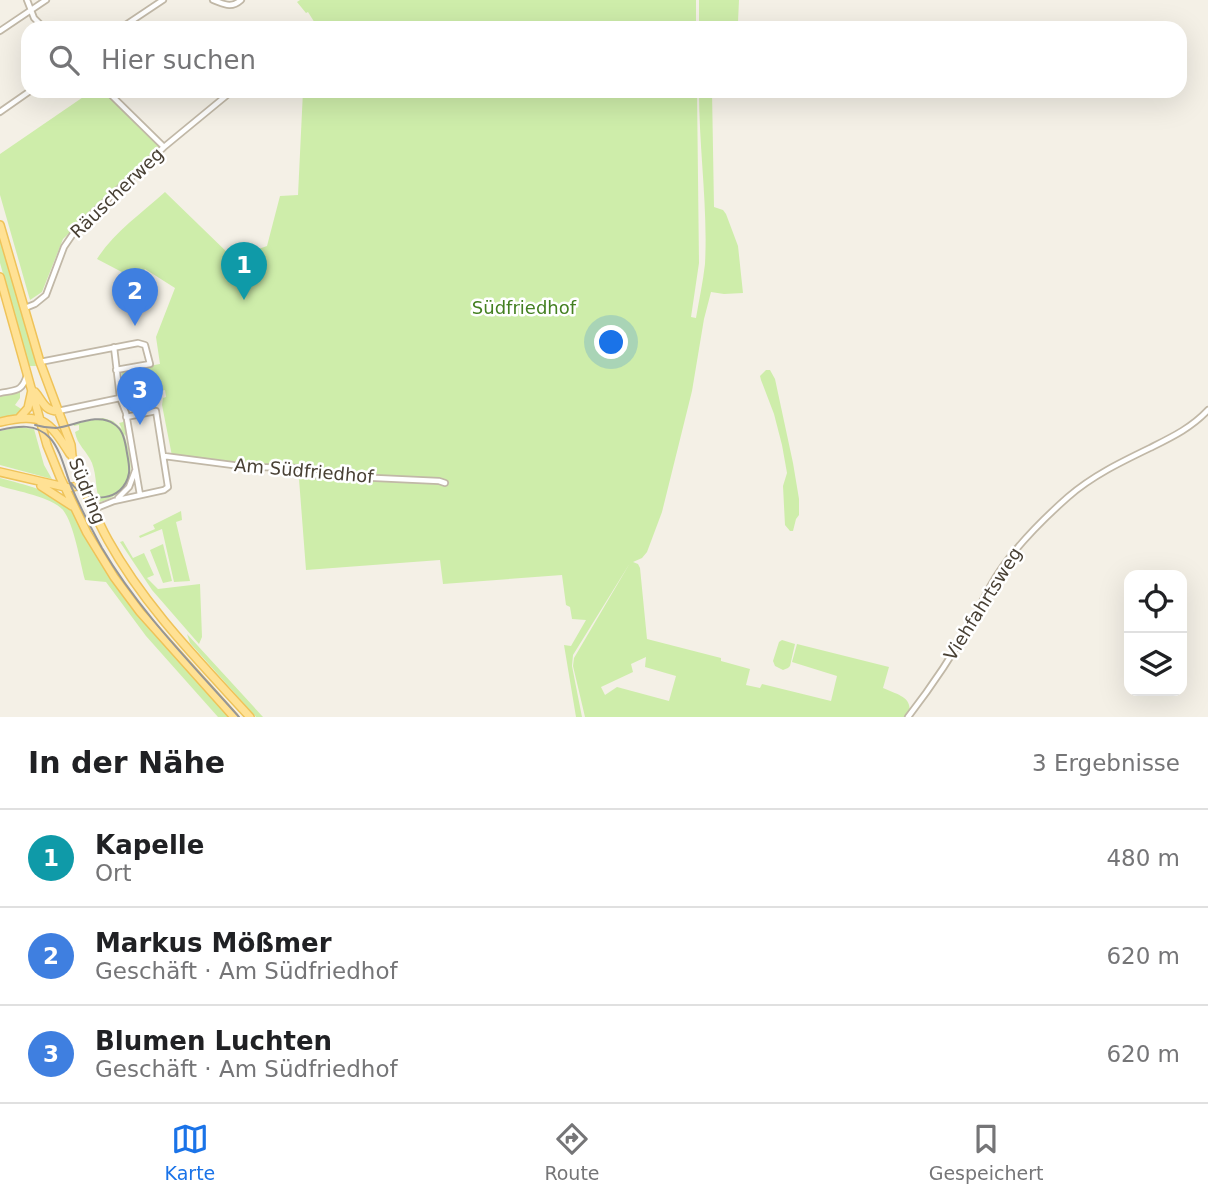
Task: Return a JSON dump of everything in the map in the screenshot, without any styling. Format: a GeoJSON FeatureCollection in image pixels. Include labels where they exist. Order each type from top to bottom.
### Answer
{"type":"FeatureCollection","features":[{"type":"Feature","properties":{"kind":"main road","name":"Südring"},"geometry":{"type":"LineString","coordinates":[[0,225],[40,362],[92,507],[120,560],[146,598],[179,640],[250,717]]}},
{"type":"Feature","properties":{"kind":"main road","name":"Südring"},"geometry":{"type":"LineString","coordinates":[[0,277],[47,445],[74,508],[127,595],[234,717]]}},
{"type":"Feature","properties":{"kind":"main road"},"geometry":{"type":"LineString","coordinates":[[27,374],[35,368],[47,383]]}},
{"type":"Feature","properties":{"kind":"main road"},"geometry":{"type":"LineString","coordinates":[[19,418],[28,408],[32,390],[45,407],[58,411]]}},
{"type":"Feature","properties":{"kind":"main road"},"geometry":{"type":"LineString","coordinates":[[0,422],[19,418],[40,420],[55,431],[72,456]]}},
{"type":"Feature","properties":{"kind":"main road"},"geometry":{"type":"LineString","coordinates":[[0,472],[65,488],[74,488],[81,480]]}},
{"type":"Feature","properties":{"kind":"main road"},"geometry":{"type":"LineString","coordinates":[[31,480],[74,508]]}},
{"type":"Feature","properties":{"kind":"street"},"geometry":{"type":"LineString","coordinates":[[27,0],[37,21]]}},
{"type":"Feature","properties":{"kind":"street"},"geometry":{"type":"LineString","coordinates":[[0,31],[46,0]]}},
{"type":"Feature","properties":{"kind":"street"},"geometry":{"type":"LineString","coordinates":[[132,21],[163,0]]}},
{"type":"Feature","properties":{"kind":"street"},"geometry":{"type":"LineString","coordinates":[[213,0],[231,6],[240,1]]}},
{"type":"Feature","properties":{"kind":"street"},"geometry":{"type":"LineString","coordinates":[[0,112],[21,97]]}},
{"type":"Feature","properties":{"kind":"street"},"geometry":{"type":"LineString","coordinates":[[114,98],[164,147]]}},
{"type":"Feature","properties":{"kind":"street","name":"Räuscherweg"},"geometry":{"type":"LineString","coordinates":[[24,308],[46,295],[64,247],[73,233],[164,147],[224,98]]}},
{"type":"Feature","properties":{"kind":"street"},"geometry":{"type":"LineString","coordinates":[[40,362],[143,343],[147,349],[149,364],[116,370]]}},
{"type":"Feature","properties":{"kind":"street"},"geometry":{"type":"LineString","coordinates":[[114,347],[120,398],[140,495]]}},
{"type":"Feature","properties":{"kind":"street"},"geometry":{"type":"LineString","coordinates":[[0,393],[23,386],[27,374]]}},
{"type":"Feature","properties":{"kind":"street"},"geometry":{"type":"LineString","coordinates":[[58,411],[120,398]]}},
{"type":"Feature","properties":{"kind":"street","name":"Viehfahrtsweg"},"geometry":{"type":"LineString","coordinates":[[908,717],[973,620],[997,574],[1034,528],[1089,481],[1184,431],[1208,410]]}},
{"type":"Feature","properties":{"kind":"street"},"geometry":{"type":"LineString","coordinates":[[92,507],[168,487],[156,411],[126,417]]}},
{"type":"Feature","properties":{"kind":"street","name":"Am Südfriedhof"},"geometry":{"type":"LineString","coordinates":[[164,456],[248,467],[301,468],[312,475],[398,478],[445,483]]}},
{"type":"Feature","properties":{"kind":"street"},"geometry":{"type":"LineString","coordinates":[[114,501],[129,486],[135,468]]}},
{"type":"Feature","properties":{"kind":"green space"},"geometry":{"type":"Polygon","coordinates":[[[696,0],[696,21],[314,21],[297,2],[696,0]]]}},
{"type":"Feature","properties":{"kind":"green space"},"geometry":{"type":"Polygon","coordinates":[[[699,0],[739,0],[738,21],[699,21],[699,0]]]}},
{"type":"Feature","properties":{"kind":"green space"},"geometry":{"type":"Polygon","coordinates":[[[82,98],[113,98],[160,147],[63,239],[42,292],[30,300],[0,195],[0,154],[82,98]]]}},
{"type":"Feature","properties":{"kind":"green space","name":"Südfriedhof"},"geometry":{"type":"Polygon","coordinates":[[[303,98],[697,98],[699,263],[691,317],[696,318],[706,243],[699,98],[712,98],[714,207],[726,214],[738,246],[743,293],[711,292],[692,391],[662,512],[647,552],[633,562],[640,568],[647,639],[721,658],[721,661],[750,669],[746,685],[760,688],[762,684],[831,701],[837,676],[792,662],[797,644],[889,667],[883,688],[907,701],[910,710],[908,717],[585,717],[573,666],[574,658],[630,563],[573,655],[572,666],[582,717],[576,717],[564,645],[571,646],[586,620],[572,619],[570,607],[566,605],[562,575],[443,584],[440,560],[306,570],[298,466],[251,466],[172,456],[162,405],[163,398],[166,397],[165,390],[156,392],[157,402],[128,407],[121,371],[160,364],[156,337],[175,288],[145,269],[139,281],[97,259],[119,232],[165,192],[233,258],[267,246],[280,196],[298,195],[303,98]],[[646,657],[631,664],[633,672],[601,687],[605,695],[617,687],[669,701],[676,676],[645,667],[646,657]]]}},
{"type":"Feature","properties":{"kind":"green space"},"geometry":{"type":"Polygon","coordinates":[[[0,238],[36,366],[29,366],[0,263],[0,238]]]}},
{"type":"Feature","properties":{"kind":"green space"},"geometry":{"type":"Polygon","coordinates":[[[770,370],[775,379],[793,463],[799,515],[793,531],[785,525],[783,486],[787,473],[782,445],[760,376],[770,370]]]}},
{"type":"Feature","properties":{"kind":"green space"},"geometry":{"type":"Polygon","coordinates":[[[20,391],[20,398],[15,405],[23,410],[0,419],[0,395],[20,391]]]}},
{"type":"Feature","properties":{"kind":"green space"},"geometry":{"type":"Polygon","coordinates":[[[103,418],[113,421],[122,429],[119,423],[123,422],[124,418],[127,437],[124,434],[131,466],[130,475],[121,491],[100,502],[92,463],[76,437],[75,432],[79,430],[79,425],[73,424],[103,418]]]}},
{"type":"Feature","properties":{"kind":"green space"},"geometry":{"type":"Polygon","coordinates":[[[19,427],[34,429],[44,465],[52,479],[0,465],[0,431],[19,427]]]}},
{"type":"Feature","properties":{"kind":"green space"},"geometry":{"type":"Polygon","coordinates":[[[0,478],[50,494],[74,512],[113,581],[230,717],[218,717],[146,636],[106,582],[85,580],[73,534],[63,510],[42,498],[0,486],[0,478]]]}},
{"type":"Feature","properties":{"kind":"green space"},"geometry":{"type":"Polygon","coordinates":[[[181,511],[182,520],[176,522],[190,581],[174,582],[162,529],[140,538],[139,536],[155,529],[153,525],[181,511]]]}},
{"type":"Feature","properties":{"kind":"green space"},"geometry":{"type":"Polygon","coordinates":[[[123,541],[133,558],[144,553],[154,575],[147,578],[158,589],[200,584],[202,637],[199,644],[152,590],[120,542],[123,541]]]}},
{"type":"Feature","properties":{"kind":"green space"},"geometry":{"type":"Polygon","coordinates":[[[163,544],[172,581],[163,583],[150,550],[163,544]]]}},
{"type":"Feature","properties":{"kind":"green space"},"geometry":{"type":"Polygon","coordinates":[[[187,634],[263,717],[256,717],[190,643],[187,634]]]}},
{"type":"Feature","properties":{"kind":"green space"},"geometry":{"type":"Polygon","coordinates":[[[782,640],[795,644],[790,666],[783,670],[775,666],[773,661],[782,640]]]}},
{"type":"Feature","properties":{"kind":"tram line"},"geometry":{"type":"LineString","coordinates":[[35,425],[56,428],[101,419],[114,424],[121,431],[129,473],[120,490],[113,495],[95,497],[86,495],[71,483]]}},
{"type":"Feature","properties":{"kind":"tram line"},"geometry":{"type":"LineString","coordinates":[[0,430],[33,428],[50,438],[86,517],[117,571],[166,636],[239,717]]}},
{"type":"Feature","properties":{"kind":"place","name":"Kapelle"},"geometry":{"type":"Point","coordinates":[244,300]}},
{"type":"Feature","properties":{"kind":"place","name":"Markus Mößmer"},"geometry":{"type":"Point","coordinates":[135,326]}},
{"type":"Feature","properties":{"kind":"place","name":"Blumen Luchten"},"geometry":{"type":"Point","coordinates":[140,425]}}]}
